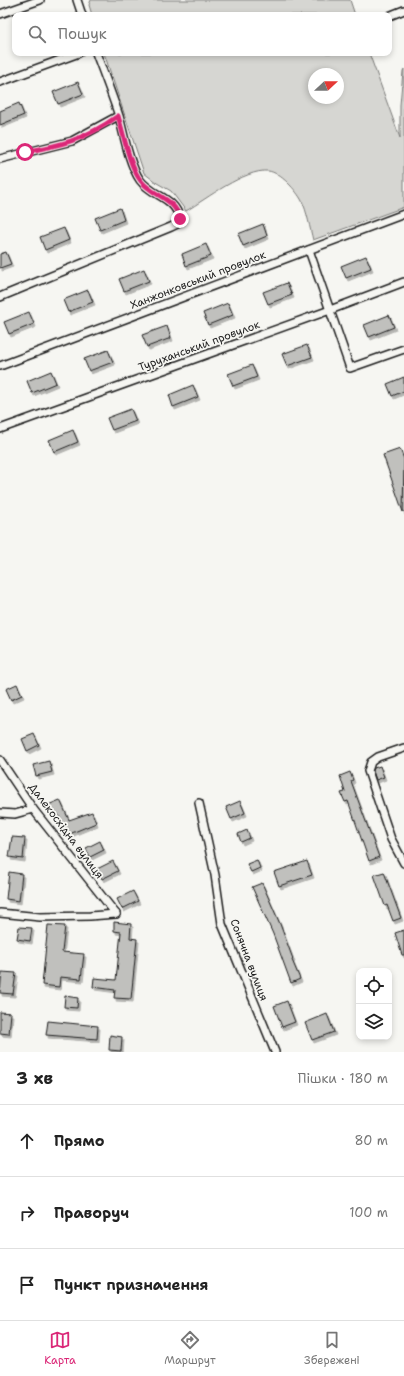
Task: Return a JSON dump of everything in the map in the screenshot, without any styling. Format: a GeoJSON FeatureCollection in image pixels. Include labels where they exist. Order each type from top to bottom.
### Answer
{"type":"FeatureCollection","features":[{"type":"Feature","properties":{"kind":"street"},"geometry":{"type":"LineString","coordinates":[[0,14],[40,0]]}},
{"type":"Feature","properties":{"kind":"street"},"geometry":{"type":"LineString","coordinates":[[77,0],[81,12]]}},
{"type":"Feature","properties":{"kind":"street"},"geometry":{"type":"LineString","coordinates":[[392,15],[404,10]]}},
{"type":"Feature","properties":{"kind":"street"},"geometry":{"type":"LineString","coordinates":[[0,82],[71,56]]}},
{"type":"Feature","properties":{"kind":"street"},"geometry":{"type":"LineString","coordinates":[[0,297],[171,227],[177,224],[180,219],[178,211],[173,205],[149,189],[134,170],[118,116],[97,56]]}},
{"type":"Feature","properties":{"kind":"street"},"geometry":{"type":"LineString","coordinates":[[0,159],[72,141],[118,116]]}},
{"type":"Feature","properties":{"kind":"street","name":"Ханжонковський провулок"},"geometry":{"type":"LineString","coordinates":[[0,366],[404,214]]}},
{"type":"Feature","properties":{"kind":"street"},"geometry":{"type":"LineString","coordinates":[[309,250],[350,368],[404,349]]}},
{"type":"Feature","properties":{"kind":"street","name":"Туруханський провулок"},"geometry":{"type":"LineString","coordinates":[[0,429],[404,282]]}},
{"type":"Feature","properties":{"kind":"street"},"geometry":{"type":"LineString","coordinates":[[404,748],[371,762],[368,771],[391,839],[404,863]]}},
{"type":"Feature","properties":{"kind":"street","name":"Далекосхідна вулиця"},"geometry":{"type":"LineString","coordinates":[[0,760],[33,809],[116,914],[40,917],[0,913]]}},
{"type":"Feature","properties":{"kind":"street","name":"Сонячна вулиця"},"geometry":{"type":"LineString","coordinates":[[199,803],[215,875],[222,924],[275,1052]]}},
{"type":"Feature","properties":{"kind":"street"},"geometry":{"type":"LineString","coordinates":[[0,813],[15,814],[33,809]]}},
{"type":"Feature","properties":{"kind":"shaded area"},"geometry":{"type":"Polygon","coordinates":[[[91,0],[350,0],[354,12],[91,12],[89,5],[91,0]]]}},
{"type":"Feature","properties":{"kind":"shaded area"},"geometry":{"type":"Polygon","coordinates":[[[105,56],[370,56],[400,138],[400,105],[404,69],[404,207],[313,240],[300,197],[283,178],[273,172],[259,172],[248,175],[226,186],[186,211],[171,191],[144,173],[105,56]]]}},
{"type":"Feature","properties":{"kind":"building"},"geometry":{"type":"Polygon","coordinates":[[[78,82],[83,94],[58,104],[53,92],[78,82]]]}},
{"type":"Feature","properties":{"kind":"building"},"geometry":{"type":"Polygon","coordinates":[[[19,103],[24,115],[0,125],[0,111],[19,103]]]}},
{"type":"Feature","properties":{"kind":"building"},"geometry":{"type":"Polygon","coordinates":[[[120,208],[124,220],[100,230],[95,218],[120,208]]]}},
{"type":"Feature","properties":{"kind":"building"},"geometry":{"type":"Polygon","coordinates":[[[263,224],[267,236],[243,246],[238,234],[263,224]]]}},
{"type":"Feature","properties":{"kind":"building"},"geometry":{"type":"Polygon","coordinates":[[[64,228],[69,240],[45,250],[40,237],[64,228]]]}},
{"type":"Feature","properties":{"kind":"building"},"geometry":{"type":"Polygon","coordinates":[[[206,244],[211,256],[186,266],[182,254],[206,244]]]}},
{"type":"Feature","properties":{"kind":"building"},"geometry":{"type":"Polygon","coordinates":[[[6,252],[11,264],[0,268],[0,254],[6,252]]]}},
{"type":"Feature","properties":{"kind":"building"},"geometry":{"type":"Polygon","coordinates":[[[366,256],[371,268],[346,278],[341,266],[366,256]]]}},
{"type":"Feature","properties":{"kind":"building"},"geometry":{"type":"Polygon","coordinates":[[[144,269],[149,281],[124,291],[119,279],[144,269]]]}},
{"type":"Feature","properties":{"kind":"building"},"geometry":{"type":"Polygon","coordinates":[[[287,283],[292,295],[268,304],[263,292],[287,283]]]}},
{"type":"Feature","properties":{"kind":"building"},"geometry":{"type":"Polygon","coordinates":[[[88,290],[93,302],[68,312],[63,300],[88,290]]]}},
{"type":"Feature","properties":{"kind":"building"},"geometry":{"type":"Polygon","coordinates":[[[228,303],[233,315],[208,325],[203,313],[228,303]]]}},
{"type":"Feature","properties":{"kind":"building"},"geometry":{"type":"Polygon","coordinates":[[[29,312],[34,324],[9,334],[4,322],[29,312]]]}},
{"type":"Feature","properties":{"kind":"building"},"geometry":{"type":"Polygon","coordinates":[[[389,315],[394,327],[369,337],[364,325],[389,315]]]}},
{"type":"Feature","properties":{"kind":"building"},"geometry":{"type":"Polygon","coordinates":[[[167,326],[171,338],[147,347],[142,335],[167,326]]]}},
{"type":"Feature","properties":{"kind":"building"},"geometry":{"type":"Polygon","coordinates":[[[307,345],[312,357],[287,366],[282,354],[307,345]]]}},
{"type":"Feature","properties":{"kind":"building"},"geometry":{"type":"Polygon","coordinates":[[[108,350],[113,362],[89,371],[84,359],[108,350]]]}},
{"type":"Feature","properties":{"kind":"building"},"geometry":{"type":"Polygon","coordinates":[[[252,365],[257,377],[233,386],[228,374],[252,365]]]}},
{"type":"Feature","properties":{"kind":"building"},"geometry":{"type":"Polygon","coordinates":[[[51,371],[56,383],[32,393],[27,381],[51,371]]]}},
{"type":"Feature","properties":{"kind":"building"},"geometry":{"type":"Polygon","coordinates":[[[404,377],[404,391],[392,396],[387,384],[404,377]]]}},
{"type":"Feature","properties":{"kind":"building"},"geometry":{"type":"Polygon","coordinates":[[[193,385],[198,397],[173,407],[169,395],[193,385]]]}},
{"type":"Feature","properties":{"kind":"building"},"geometry":{"type":"Polygon","coordinates":[[[131,409],[136,421],[112,430],[107,418],[131,409]]]}},
{"type":"Feature","properties":{"kind":"building"},"geometry":{"type":"Polygon","coordinates":[[[73,430],[78,442],[54,452],[49,440],[73,430]]]}},
{"type":"Feature","properties":{"kind":"building"},"geometry":{"type":"Polygon","coordinates":[[[400,449],[404,459],[403,512],[383,455],[400,449]]]}},
{"type":"Feature","properties":{"kind":"building"},"geometry":{"type":"Polygon","coordinates":[[[17,684],[22,695],[11,700],[6,689],[17,684]]]}},
{"type":"Feature","properties":{"kind":"building"},"geometry":{"type":"Polygon","coordinates":[[[34,734],[39,745],[27,751],[22,739],[34,734]]]}},
{"type":"Feature","properties":{"kind":"building"},"geometry":{"type":"Polygon","coordinates":[[[49,761],[52,772],[36,776],[33,765],[49,761]]]}},
{"type":"Feature","properties":{"kind":"building"},"geometry":{"type":"Polygon","coordinates":[[[380,766],[384,777],[376,780],[373,771],[374,768],[380,766]]]}},
{"type":"Feature","properties":{"kind":"building"},"geometry":{"type":"Polygon","coordinates":[[[350,772],[353,780],[351,781],[379,857],[369,861],[348,801],[345,802],[341,793],[345,792],[340,776],[350,772]]]}},
{"type":"Feature","properties":{"kind":"building"},"geometry":{"type":"Polygon","coordinates":[[[60,800],[69,820],[92,812],[96,823],[67,835],[58,814],[54,816],[48,805],[60,800]]]}},
{"type":"Feature","properties":{"kind":"building"},"geometry":{"type":"Polygon","coordinates":[[[240,801],[245,813],[231,819],[226,807],[240,801]]]}},
{"type":"Feature","properties":{"kind":"building"},"geometry":{"type":"Polygon","coordinates":[[[247,830],[250,838],[241,842],[238,834],[247,830]]]}},
{"type":"Feature","properties":{"kind":"building"},"geometry":{"type":"Polygon","coordinates":[[[12,837],[25,838],[23,859],[9,857],[12,837]]]}},
{"type":"Feature","properties":{"kind":"building"},"geometry":{"type":"Polygon","coordinates":[[[100,841],[104,850],[90,857],[86,848],[100,841]]]}},
{"type":"Feature","properties":{"kind":"building"},"geometry":{"type":"Polygon","coordinates":[[[257,860],[260,868],[251,872],[247,864],[257,860]]]}},
{"type":"Feature","properties":{"kind":"building"},"geometry":{"type":"Polygon","coordinates":[[[113,861],[118,871],[102,879],[97,869],[113,861]]]}},
{"type":"Feature","properties":{"kind":"building"},"geometry":{"type":"Polygon","coordinates":[[[307,861],[312,875],[279,886],[274,872],[307,861]]]}},
{"type":"Feature","properties":{"kind":"building"},"geometry":{"type":"Polygon","coordinates":[[[9,872],[22,874],[19,901],[6,899],[9,872]]]}},
{"type":"Feature","properties":{"kind":"building"},"geometry":{"type":"Polygon","coordinates":[[[384,872],[401,918],[393,921],[387,905],[385,906],[374,875],[384,872]]]}},
{"type":"Feature","properties":{"kind":"building"},"geometry":{"type":"Polygon","coordinates":[[[262,883],[280,924],[300,979],[291,983],[273,934],[252,887],[262,883]]]}},
{"type":"Feature","properties":{"kind":"building"},"geometry":{"type":"Polygon","coordinates":[[[133,891],[138,901],[122,909],[117,899],[133,891]]]}},
{"type":"Feature","properties":{"kind":"building"},"geometry":{"type":"Polygon","coordinates":[[[114,922],[131,924],[130,938],[137,939],[131,999],[114,998],[115,990],[93,987],[94,978],[116,980],[121,932],[114,931],[114,922]]]}},
{"type":"Feature","properties":{"kind":"building"},"geometry":{"type":"Polygon","coordinates":[[[48,925],[65,926],[62,952],[84,954],[81,979],[60,977],[59,987],[42,985],[48,925]]]}},
{"type":"Feature","properties":{"kind":"building"},"geometry":{"type":"Polygon","coordinates":[[[19,927],[32,928],[30,941],[17,939],[19,927]]]}},
{"type":"Feature","properties":{"kind":"building"},"geometry":{"type":"Polygon","coordinates":[[[404,930],[404,955],[402,955],[395,933],[404,930]]]}},
{"type":"Feature","properties":{"kind":"building"},"geometry":{"type":"Polygon","coordinates":[[[2,972],[16,973],[13,994],[0,993],[2,972]]]}},
{"type":"Feature","properties":{"kind":"building"},"geometry":{"type":"Polygon","coordinates":[[[65,996],[78,998],[77,1008],[64,1007],[65,996]]]}},
{"type":"Feature","properties":{"kind":"building"},"geometry":{"type":"Polygon","coordinates":[[[287,1001],[295,1022],[282,1027],[274,1006],[287,1001]]]}},
{"type":"Feature","properties":{"kind":"building"},"geometry":{"type":"Polygon","coordinates":[[[0,1012],[11,1013],[9,1034],[0,1033],[0,1012]]]}},
{"type":"Feature","properties":{"kind":"building"},"geometry":{"type":"Polygon","coordinates":[[[327,1014],[334,1032],[312,1040],[305,1023],[327,1014]]]}},
{"type":"Feature","properties":{"kind":"building"},"geometry":{"type":"Polygon","coordinates":[[[48,1021],[98,1026],[97,1039],[46,1035],[48,1021]]]}},
{"type":"Feature","properties":{"kind":"building"},"geometry":{"type":"Polygon","coordinates":[[[110,1035],[122,1037],[121,1051],[109,1050],[110,1035]]]}},
{"type":"Feature","properties":{"kind":"route"},"geometry":{"type":"LineString","coordinates":[[25,152],[72,141],[118,116],[134,170],[149,189],[173,205],[178,211],[180,219]]}}]}
